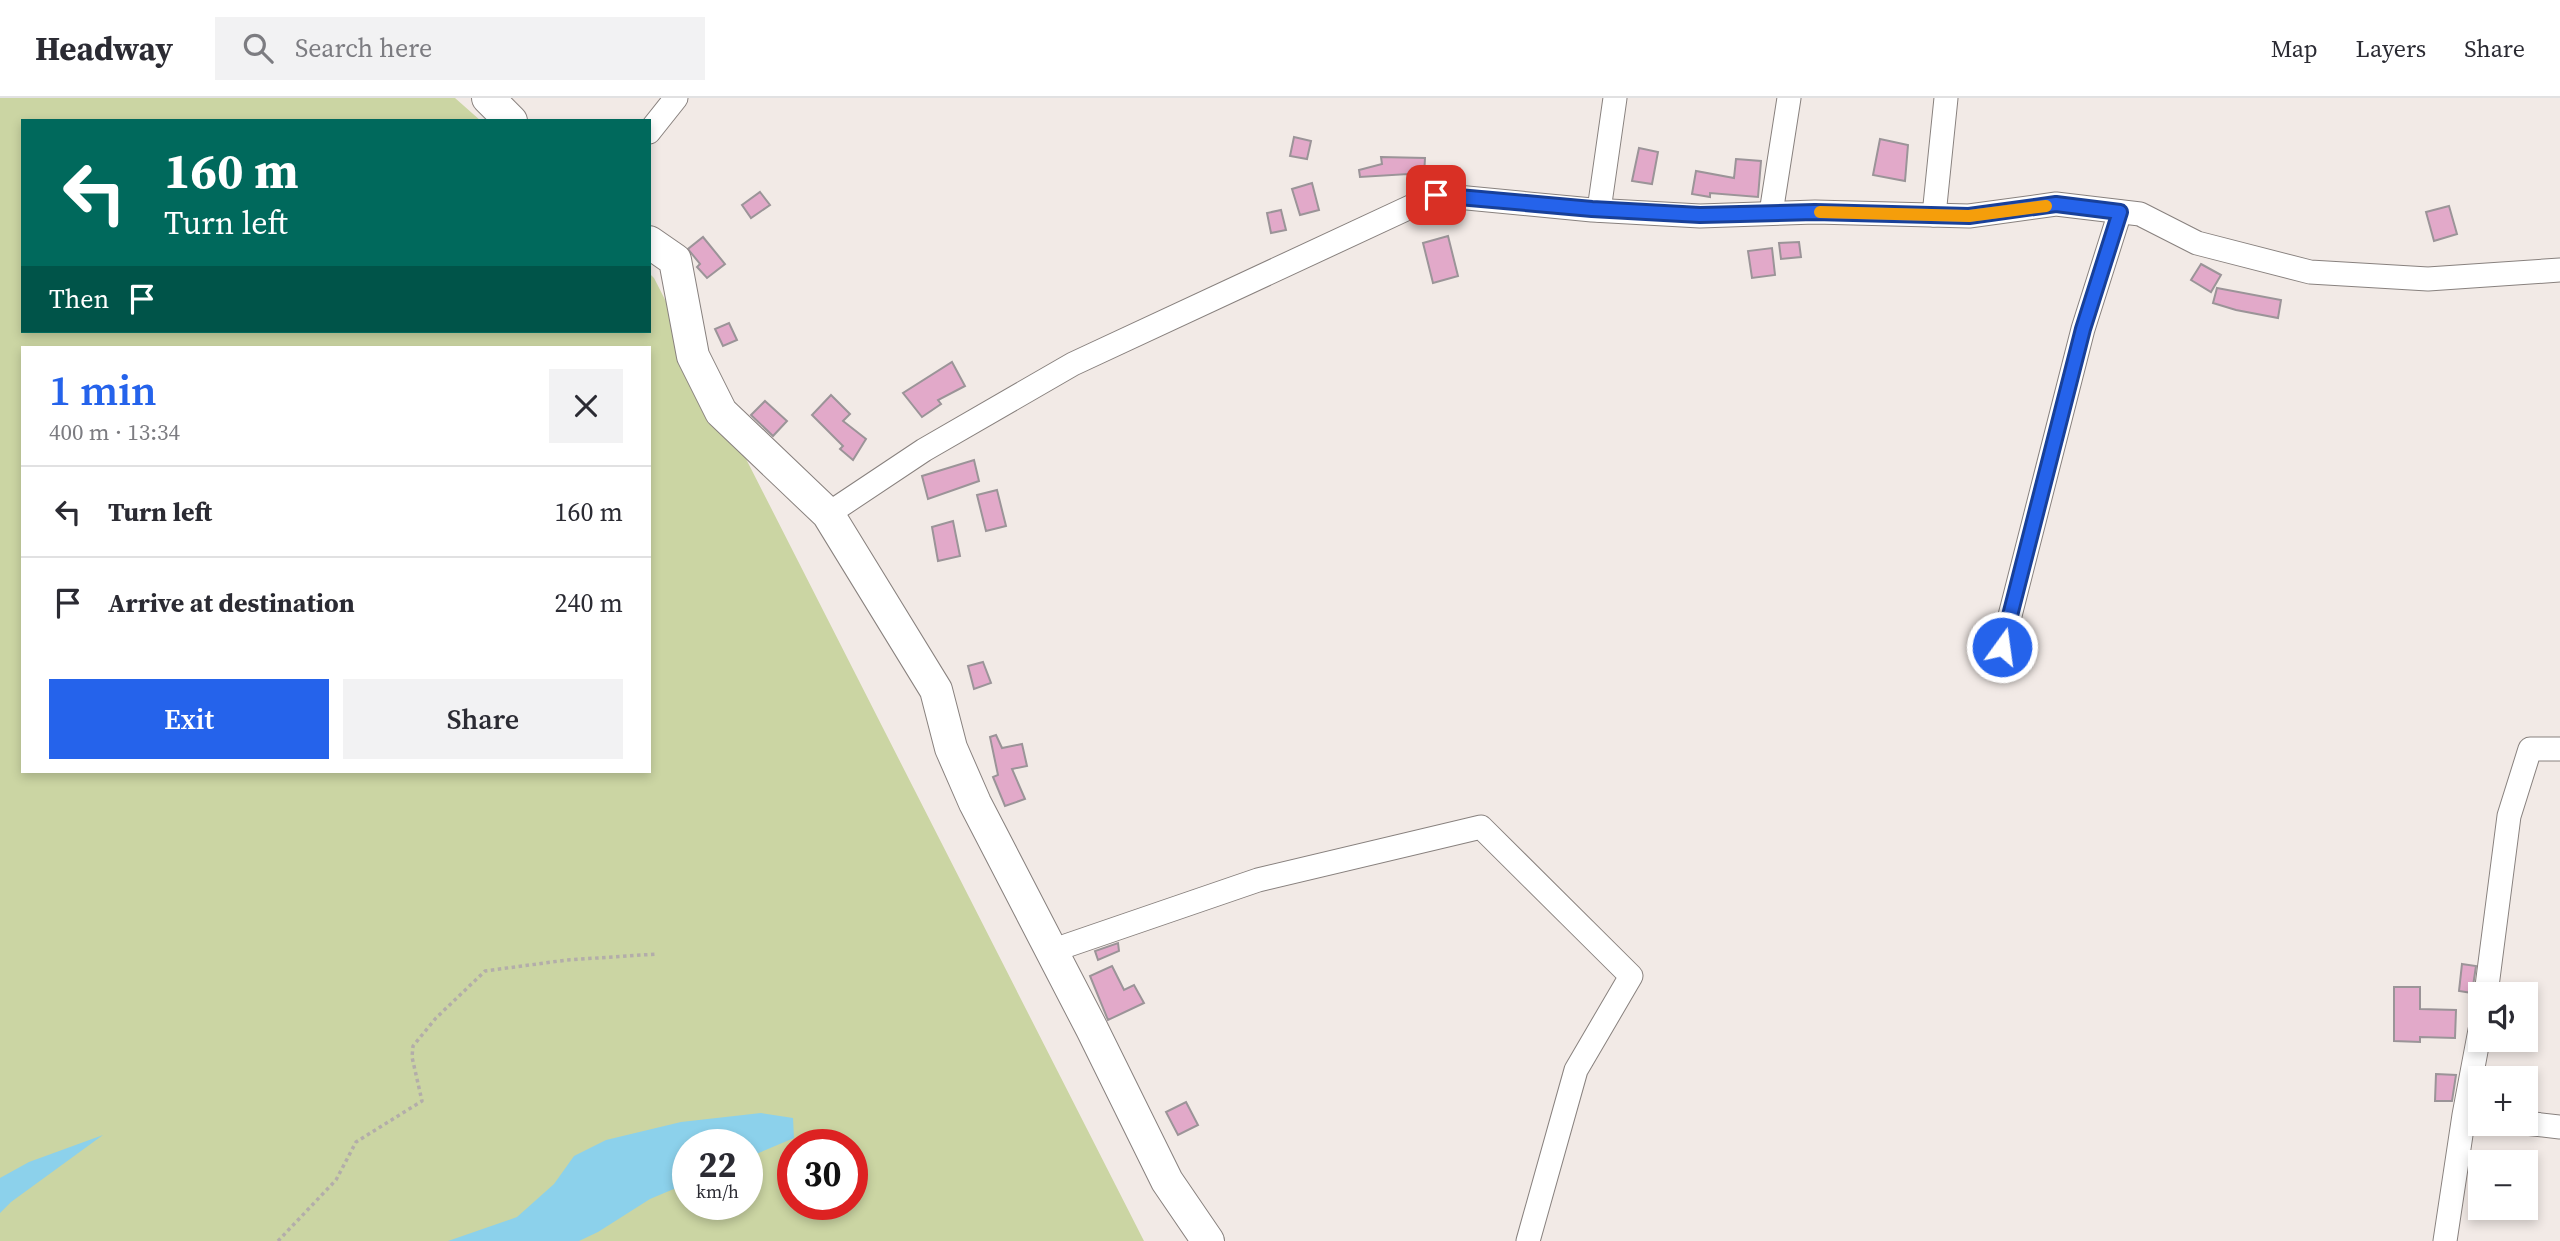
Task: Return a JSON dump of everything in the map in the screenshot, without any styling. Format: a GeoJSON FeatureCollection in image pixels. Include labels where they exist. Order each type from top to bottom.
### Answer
{"type":"FeatureCollection","features":[{"type":"Feature","properties":{"kind":"main road"},"geometry":{"type":"LineString","coordinates":[[488,98],[510,119]]}},
{"type":"Feature","properties":{"kind":"main road"},"geometry":{"type":"LineString","coordinates":[[651,243],[675,261],[693,356],[721,412],[828,514],[936,690],[951,748],[971,792],[1167,1181],[1208,1241]]}},
{"type":"Feature","properties":{"kind":"street"},"geometry":{"type":"LineString","coordinates":[[651,129],[676,98]]}},
{"type":"Feature","properties":{"kind":"street"},"geometry":{"type":"LineString","coordinates":[[1599,210],[1615,98]]}},
{"type":"Feature","properties":{"kind":"street"},"geometry":{"type":"LineString","coordinates":[[1771,213],[1789,98]]}},
{"type":"Feature","properties":{"kind":"street"},"geometry":{"type":"LineString","coordinates":[[1934,215],[1946,98]]}},
{"type":"Feature","properties":{"kind":"street"},"geometry":{"type":"LineString","coordinates":[[828,514],[924,450],[1073,364],[1436,195],[1599,210],[1700,215],[1815,212],[1969,216],[2056,204],[2140,214],[2197,243],[2310,272],[2428,279],[2560,270]]}},
{"type":"Feature","properties":{"kind":"street"},"geometry":{"type":"LineString","coordinates":[[2002,647],[2083,329],[2120,212]]}},
{"type":"Feature","properties":{"kind":"street"},"geometry":{"type":"LineString","coordinates":[[2488,982],[2509,816],[2530,750],[2560,749]]}},
{"type":"Feature","properties":{"kind":"street"},"geometry":{"type":"LineString","coordinates":[[1051,951],[1258,880],[1481,827],[1631,976],[1576,1070],[1528,1241]]}},
{"type":"Feature","properties":{"kind":"street"},"geometry":{"type":"LineString","coordinates":[[2538,1124],[2560,1127]]}},
{"type":"Feature","properties":{"kind":"street"},"geometry":{"type":"LineString","coordinates":[[2445,1241],[2468,1135]]}},
{"type":"Feature","properties":{"kind":"path"},"geometry":{"type":"LineString","coordinates":[[278,1241],[336,1180],[356,1142],[422,1101],[412,1058],[413,1046],[436,1017],[485,971],[567,960],[657,954]]}},
{"type":"Feature","properties":{"kind":"green space"},"geometry":{"type":"Polygon","coordinates":[[[0,98],[455,98],[479,119],[21,119],[21,333],[651,333],[651,275],[1144,1241],[0,1241],[0,98]]]}},
{"type":"Feature","properties":{"kind":"water"},"geometry":{"type":"Polygon","coordinates":[[[761,1113],[793,1118],[794,1129],[777,1129],[777,1145],[763,1151],[763,1129],[672,1129],[672,1190],[650,1199],[579,1241],[448,1241],[517,1217],[554,1184],[574,1156],[606,1140],[681,1122],[761,1113]]]}},
{"type":"Feature","properties":{"kind":"water"},"geometry":{"type":"Polygon","coordinates":[[[103,1135],[11,1202],[0,1213],[0,1178],[29,1162],[103,1135]]]}},
{"type":"Feature","properties":{"kind":"building"},"geometry":{"type":"Polygon","coordinates":[[[1294,137],[1311,141],[1307,159],[1290,156],[1294,137]]]}},
{"type":"Feature","properties":{"kind":"building"},"geometry":{"type":"Polygon","coordinates":[[[1880,139],[1908,145],[1905,181],[1873,175],[1880,139]]]}},
{"type":"Feature","properties":{"kind":"building"},"geometry":{"type":"Polygon","coordinates":[[[1639,148],[1658,152],[1652,184],[1632,181],[1639,148]]]}},
{"type":"Feature","properties":{"kind":"building"},"geometry":{"type":"Polygon","coordinates":[[[1381,157],[1425,158],[1424,176],[1408,174],[1360,177],[1359,170],[1382,164],[1381,157]]]}},
{"type":"Feature","properties":{"kind":"building"},"geometry":{"type":"Polygon","coordinates":[[[1736,159],[1761,161],[1758,197],[1710,193],[1710,197],[1692,194],[1696,171],[1734,178],[1736,159]]]}},
{"type":"Feature","properties":{"kind":"building"},"geometry":{"type":"Polygon","coordinates":[[[1312,183],[1319,210],[1300,215],[1292,189],[1312,183]]]}},
{"type":"Feature","properties":{"kind":"building"},"geometry":{"type":"Polygon","coordinates":[[[760,192],[770,205],[751,218],[742,205],[760,192]]]}},
{"type":"Feature","properties":{"kind":"building"},"geometry":{"type":"Polygon","coordinates":[[[2449,206],[2457,234],[2434,241],[2426,212],[2449,206]]]}},
{"type":"Feature","properties":{"kind":"building"},"geometry":{"type":"Polygon","coordinates":[[[1281,210],[1286,230],[1271,233],[1267,213],[1281,210]]]}},
{"type":"Feature","properties":{"kind":"building"},"geometry":{"type":"Polygon","coordinates":[[[1448,236],[1458,276],[1433,283],[1423,243],[1448,236]]]}},
{"type":"Feature","properties":{"kind":"building"},"geometry":{"type":"Polygon","coordinates":[[[703,237],[725,264],[707,278],[697,267],[700,264],[688,249],[703,237]]]}},
{"type":"Feature","properties":{"kind":"building"},"geometry":{"type":"Polygon","coordinates":[[[1799,242],[1801,257],[1781,259],[1779,243],[1799,242]]]}},
{"type":"Feature","properties":{"kind":"building"},"geometry":{"type":"Polygon","coordinates":[[[1772,248],[1775,275],[1752,278],[1748,251],[1772,248]]]}},
{"type":"Feature","properties":{"kind":"building"},"geometry":{"type":"Polygon","coordinates":[[[2201,264],[2221,275],[2211,292],[2191,280],[2201,264]]]}},
{"type":"Feature","properties":{"kind":"building"},"geometry":{"type":"Polygon","coordinates":[[[2217,288],[2281,300],[2278,318],[2213,303],[2217,288]]]}},
{"type":"Feature","properties":{"kind":"building"},"geometry":{"type":"Polygon","coordinates":[[[729,323],[737,340],[723,346],[715,329],[729,323]]]}},
{"type":"Feature","properties":{"kind":"building"},"geometry":{"type":"Polygon","coordinates":[[[952,362],[965,386],[938,400],[941,404],[922,417],[903,393],[952,362]]]}},
{"type":"Feature","properties":{"kind":"building"},"geometry":{"type":"Polygon","coordinates":[[[831,395],[850,414],[843,421],[866,439],[853,460],[840,449],[843,446],[812,415],[831,395]]]}},
{"type":"Feature","properties":{"kind":"building"},"geometry":{"type":"Polygon","coordinates":[[[765,401],[787,421],[773,436],[751,415],[765,401]]]}},
{"type":"Feature","properties":{"kind":"building"},"geometry":{"type":"Polygon","coordinates":[[[974,460],[979,481],[928,499],[922,476],[974,460]]]}},
{"type":"Feature","properties":{"kind":"building"},"geometry":{"type":"Polygon","coordinates":[[[997,490],[1006,526],[986,531],[977,495],[997,490]]]}},
{"type":"Feature","properties":{"kind":"building"},"geometry":{"type":"Polygon","coordinates":[[[953,521],[960,556],[938,561],[932,527],[953,521]]]}},
{"type":"Feature","properties":{"kind":"building"},"geometry":{"type":"Polygon","coordinates":[[[983,662],[991,683],[974,689],[968,666],[983,662]]]}},
{"type":"Feature","properties":{"kind":"building"},"geometry":{"type":"Polygon","coordinates":[[[996,735],[1002,748],[1022,744],[1027,766],[1012,769],[1025,799],[1005,806],[993,777],[998,775],[990,737],[996,735]]]}},
{"type":"Feature","properties":{"kind":"building"},"geometry":{"type":"Polygon","coordinates":[[[1118,943],[1119,951],[1098,960],[1095,951],[1118,943]]]}},
{"type":"Feature","properties":{"kind":"building"},"geometry":{"type":"Polygon","coordinates":[[[2462,964],[2476,966],[2474,982],[2468,982],[2468,992],[2459,991],[2462,964]]]}},
{"type":"Feature","properties":{"kind":"building"},"geometry":{"type":"Polygon","coordinates":[[[1112,966],[1124,990],[1134,985],[1144,1003],[1108,1020],[1090,976],[1112,966]]]}},
{"type":"Feature","properties":{"kind":"building"},"geometry":{"type":"Polygon","coordinates":[[[2394,987],[2420,987],[2420,1009],[2456,1010],[2455,1038],[2420,1037],[2420,1042],[2394,1041],[2394,987]]]}},
{"type":"Feature","properties":{"kind":"building"},"geometry":{"type":"Polygon","coordinates":[[[2436,1074],[2456,1075],[2452,1101],[2435,1101],[2436,1074]]]}},
{"type":"Feature","properties":{"kind":"building"},"geometry":{"type":"Polygon","coordinates":[[[1186,1102],[1198,1125],[1178,1135],[1166,1112],[1186,1102]]]}},
{"type":"Feature","properties":{"kind":"slow traffic"},"geometry":{"type":"LineString","coordinates":[[1820,212],[1969,216],[2046,206]]}},
{"type":"Feature","properties":{"kind":"route"},"geometry":{"type":"LineString","coordinates":[[1436,195],[1592,209],[1700,215],[1815,212],[1969,216],[2056,204],[2120,212],[2083,329],[2002,647]]}}]}
